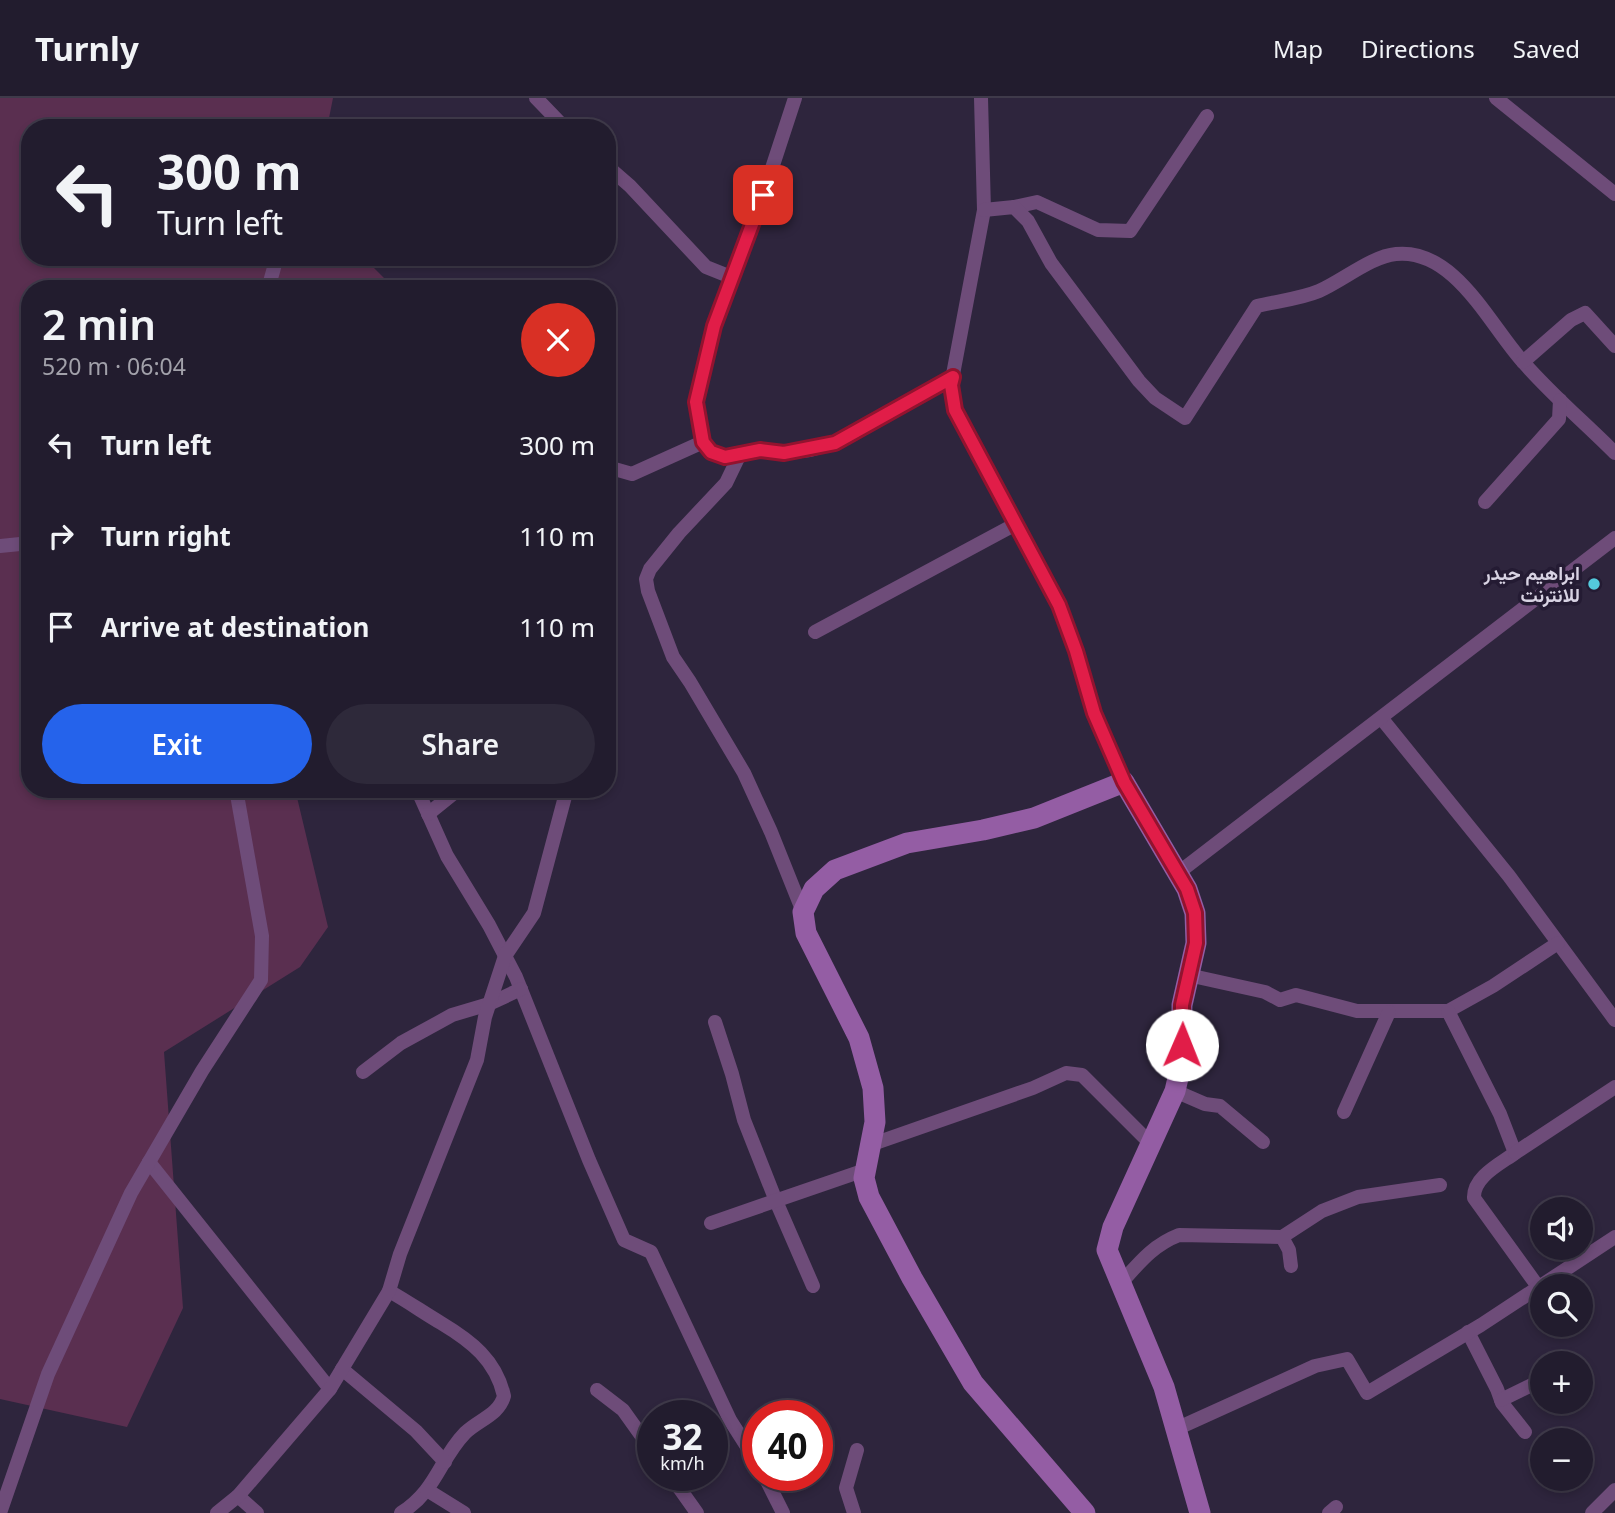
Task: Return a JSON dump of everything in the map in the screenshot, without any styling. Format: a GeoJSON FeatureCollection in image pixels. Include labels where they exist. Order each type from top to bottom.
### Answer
{"type":"FeatureCollection","features":[{"type":"Feature","properties":{"kind":"street"},"geometry":{"type":"LineString","coordinates":[[536,98],[556,119]]}},
{"type":"Feature","properties":{"kind":"street"},"geometry":{"type":"LineString","coordinates":[[795,98],[756,217],[731,278],[708,347],[696,402],[703,442],[711,452],[725,457],[760,450],[784,453],[835,443],[953,377]]}},
{"type":"Feature","properties":{"kind":"street"},"geometry":{"type":"LineString","coordinates":[[981,98],[984,210],[951,385],[955,410],[1059,605],[1094,713],[1124,782],[1187,889],[1195,913],[1196,943],[1182,1005],[1181,1065],[1175,1091],[1112,1227],[1107,1250],[1164,1387],[1200,1513]]}},
{"type":"Feature","properties":{"kind":"street"},"geometry":{"type":"LineString","coordinates":[[1496,98],[1615,194]]}},
{"type":"Feature","properties":{"kind":"street"},"geometry":{"type":"LineString","coordinates":[[984,210],[1037,202],[1098,230],[1130,231],[1207,116]]}},
{"type":"Feature","properties":{"kind":"street"},"geometry":{"type":"LineString","coordinates":[[616,174],[706,267],[731,278]]}},
{"type":"Feature","properties":{"kind":"street"},"geometry":{"type":"LineString","coordinates":[[1014,207],[1028,220],[1051,263],[1139,381],[1155,398],[1185,418],[1257,306],[1315,293],[1338,283],[1364,266],[1394,254],[1424,256],[1469,291],[1523,362],[1615,453]]}},
{"type":"Feature","properties":{"kind":"street"},"geometry":{"type":"LineString","coordinates":[[1523,362],[1571,320],[1585,313],[1615,346]]}},
{"type":"Feature","properties":{"kind":"street"},"geometry":{"type":"LineString","coordinates":[[1485,502],[1559,419],[1560,400]]}},
{"type":"Feature","properties":{"kind":"street"},"geometry":{"type":"LineString","coordinates":[[616,469],[632,474],[703,442]]}},
{"type":"Feature","properties":{"kind":"street"},"geometry":{"type":"LineString","coordinates":[[740,454],[726,483],[679,533],[650,569],[646,579],[652,601],[673,657],[744,774],[803,912],[806,933],[859,1038],[873,1088],[875,1122],[864,1178],[869,1197],[912,1279],[973,1382],[1079,1512]]}},
{"type":"Feature","properties":{"kind":"street"},"geometry":{"type":"LineString","coordinates":[[815,632],[1016,524]]}},
{"type":"Feature","properties":{"kind":"street"},"geometry":{"type":"LineString","coordinates":[[1178,873],[1615,538]]}},
{"type":"Feature","properties":{"kind":"street"},"geometry":{"type":"LineString","coordinates":[[0,546],[21,544]]}},
{"type":"Feature","properties":{"kind":"street"},"geometry":{"type":"LineString","coordinates":[[1382,719],[1509,876],[1615,1020]]}},
{"type":"Feature","properties":{"kind":"street"},"geometry":{"type":"LineString","coordinates":[[803,912],[814,889],[835,870],[907,843],[1034,818],[1124,782]]}},
{"type":"Feature","properties":{"kind":"street"},"geometry":{"type":"LineString","coordinates":[[0,1513],[48,1374],[131,1194],[202,1071],[261,979],[262,936],[238,798]]}},
{"type":"Feature","properties":{"kind":"street"},"geometry":{"type":"LineString","coordinates":[[421,798],[447,856],[505,956],[624,1240],[651,1252],[730,1420],[742,1439]]}},
{"type":"Feature","properties":{"kind":"street"},"geometry":{"type":"LineString","coordinates":[[428,814],[448,798]]}},
{"type":"Feature","properties":{"kind":"street"},"geometry":{"type":"LineString","coordinates":[[217,1513],[238,1496],[330,1390],[389,1291],[400,1255],[477,1060],[489,1004],[505,956],[534,913],[566,798]]}},
{"type":"Feature","properties":{"kind":"street"},"geometry":{"type":"LineString","coordinates":[[1188,975],[1265,992],[1280,1000],[1296,995],[1357,1011],[1448,1011],[1493,986],[1558,943]]}},
{"type":"Feature","properties":{"kind":"street"},"geometry":{"type":"LineString","coordinates":[[363,1072],[401,1043],[452,1015],[489,1004],[520,989]]}},
{"type":"Feature","properties":{"kind":"street"},"geometry":{"type":"LineString","coordinates":[[1448,1011],[1500,1114],[1515,1153]]}},
{"type":"Feature","properties":{"kind":"street"},"geometry":{"type":"LineString","coordinates":[[1344,1112],[1389,1012]]}},
{"type":"Feature","properties":{"kind":"street"},"geometry":{"type":"LineString","coordinates":[[715,1021],[744,1120],[813,1286]]}},
{"type":"Feature","properties":{"kind":"street"},"geometry":{"type":"LineString","coordinates":[[870,1145],[1033,1088],[1066,1073],[1082,1075],[1152,1145]]}},
{"type":"Feature","properties":{"kind":"street"},"geometry":{"type":"LineString","coordinates":[[1530,1276],[1474,1198],[1474,1189],[1480,1180],[1515,1153],[1615,1087]]}},
{"type":"Feature","properties":{"kind":"street"},"geometry":{"type":"LineString","coordinates":[[1175,1091],[1205,1104],[1220,1106],[1263,1142]]}},
{"type":"Feature","properties":{"kind":"street"},"geometry":{"type":"LineString","coordinates":[[149,1162],[330,1390]]}},
{"type":"Feature","properties":{"kind":"street"},"geometry":{"type":"LineString","coordinates":[[711,1223],[865,1170]]}},
{"type":"Feature","properties":{"kind":"street"},"geometry":{"type":"LineString","coordinates":[[1121,1283],[1148,1253],[1179,1235],[1282,1237],[1322,1211],[1358,1197],[1440,1185]]}},
{"type":"Feature","properties":{"kind":"street"},"geometry":{"type":"LineString","coordinates":[[1282,1237],[1289,1250],[1291,1266]]}},
{"type":"Feature","properties":{"kind":"street"},"geometry":{"type":"LineString","coordinates":[[1560,1274],[1615,1237]]}},
{"type":"Feature","properties":{"kind":"street"},"geometry":{"type":"LineString","coordinates":[[389,1291],[459,1332],[477,1347],[499,1380],[503,1391],[502,1403],[454,1445],[428,1490],[401,1513]]}},
{"type":"Feature","properties":{"kind":"street"},"geometry":{"type":"LineString","coordinates":[[1177,1429],[1315,1366],[1347,1359],[1367,1393],[1530,1294]]}},
{"type":"Feature","properties":{"kind":"street"},"geometry":{"type":"LineString","coordinates":[[1468,1332],[1501,1400],[1525,1433]]}},
{"type":"Feature","properties":{"kind":"street"},"geometry":{"type":"LineString","coordinates":[[342,1369],[416,1432],[445,1462]]}},
{"type":"Feature","properties":{"kind":"street"},"geometry":{"type":"LineString","coordinates":[[1501,1400],[1530,1386]]}},
{"type":"Feature","properties":{"kind":"street"},"geometry":{"type":"LineString","coordinates":[[597,1390],[623,1410],[637,1430]]}},
{"type":"Feature","properties":{"kind":"street"},"geometry":{"type":"LineString","coordinates":[[854,1513],[846,1488],[857,1450]]}},
{"type":"Feature","properties":{"kind":"street"},"geometry":{"type":"LineString","coordinates":[[428,1490],[464,1513]]}},
{"type":"Feature","properties":{"kind":"street"},"geometry":{"type":"LineString","coordinates":[[1592,1513],[1615,1490]]}},
{"type":"Feature","properties":{"kind":"street"},"geometry":{"type":"LineString","coordinates":[[681,1491],[696,1513]]}},
{"type":"Feature","properties":{"kind":"street"},"geometry":{"type":"LineString","coordinates":[[772,1491],[783,1513]]}},
{"type":"Feature","properties":{"kind":"street"},"geometry":{"type":"LineString","coordinates":[[238,1496],[257,1513]]}},
{"type":"Feature","properties":{"kind":"shaded area"},"geometry":{"type":"Polygon","coordinates":[[[0,98],[333,98],[329,119],[21,119],[21,266],[372,266],[386,280],[21,280],[21,798],[297,798],[328,927],[300,967],[164,1052],[183,1308],[127,1427],[0,1399],[0,98]]]}},
{"type":"Feature","properties":{"kind":"place","name":"ابراهيم حيدر للانترنت"},"geometry":{"type":"Point","coordinates":[1594,584]}},
{"type":"Feature","properties":{"kind":"route"},"geometry":{"type":"LineString","coordinates":[[763,195],[728,284],[708,347],[696,402],[698,426],[703,442],[711,452],[725,457],[760,450],[784,453],[810,450],[835,443],[953,377],[951,385],[955,410],[1059,605],[1094,713],[1124,782],[1187,889],[1195,913],[1196,943],[1182,1005],[1182,1045]]}}]}
